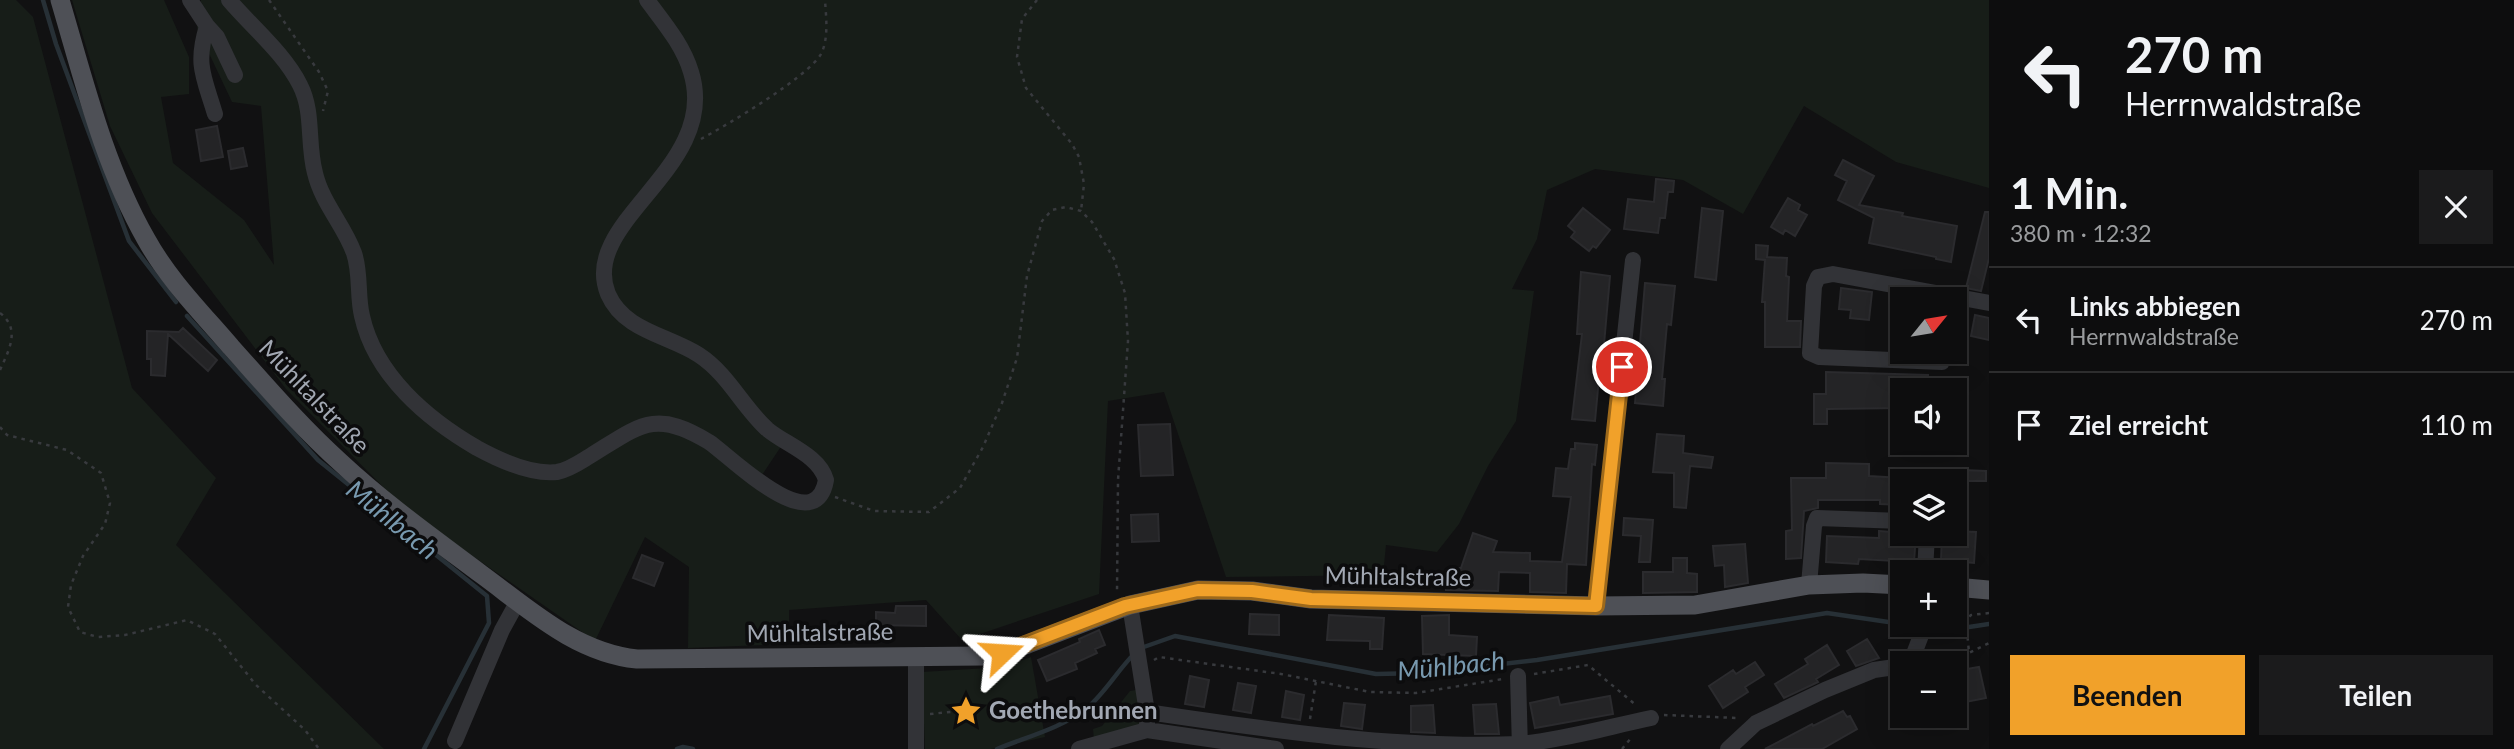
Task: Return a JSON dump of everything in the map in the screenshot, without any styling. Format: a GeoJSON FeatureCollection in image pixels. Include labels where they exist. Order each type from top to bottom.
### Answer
{"type":"FeatureCollection","features":[{"type":"Feature","properties":{"kind":"main road","name":"Mühltalstraße"},"geometry":{"type":"LineString","coordinates":[[60,0],[113,172],[162,266],[189,300],[298,422],[379,497],[563,634],[621,658],[984,656],[1002,653],[1123,607],[1198,590],[1252,591],[1311,599],[1695,606],[1809,585],[1890,584]]}},
{"type":"Feature","properties":{"kind":"main road"},"geometry":{"type":"LineString","coordinates":[[1967,588],[1989,590]]}},
{"type":"Feature","properties":{"kind":"street"},"geometry":{"type":"LineString","coordinates":[[190,0],[217,37],[236,75]]}},
{"type":"Feature","properties":{"kind":"street"},"geometry":{"type":"LineString","coordinates":[[229,0],[294,74],[307,104],[314,170],[318,185],[357,261],[362,317],[368,337],[391,375],[406,393],[442,426],[498,458],[533,470],[555,472],[573,466],[648,423],[661,422],[695,433],[717,447],[762,485],[785,498],[809,501],[822,492],[826,480],[821,468],[768,429],[715,367],[696,354],[631,322],[616,307],[608,293],[606,268],[614,241],[622,225],[683,148],[694,118],[695,87],[680,47],[647,0]]}},
{"type":"Feature","properties":{"kind":"street"},"geometry":{"type":"LineString","coordinates":[[207,26],[200,48],[201,69],[215,114]]}},
{"type":"Feature","properties":{"kind":"street"},"geometry":{"type":"LineString","coordinates":[[1596,606],[1633,260]]}},
{"type":"Feature","properties":{"kind":"street"},"geometry":{"type":"LineString","coordinates":[[1890,360],[1819,357],[1811,353],[1814,286],[1818,277],[1833,274],[1903,287]]}},
{"type":"Feature","properties":{"kind":"street"},"geometry":{"type":"LineString","coordinates":[[1967,299],[1989,303]]}},
{"type":"Feature","properties":{"kind":"street"},"geometry":{"type":"LineString","coordinates":[[1809,585],[1817,518],[1890,521]]}},
{"type":"Feature","properties":{"kind":"street"},"geometry":{"type":"LineString","coordinates":[[455,741],[502,630],[518,601]]}},
{"type":"Feature","properties":{"kind":"street"},"geometry":{"type":"LineString","coordinates":[[1123,607],[1135,641],[1147,712],[1147,730]]}},
{"type":"Feature","properties":{"kind":"street"},"geometry":{"type":"LineString","coordinates":[[916,657],[916,749]]}},
{"type":"Feature","properties":{"kind":"street"},"geometry":{"type":"LineString","coordinates":[[1728,749],[1756,723],[1857,676],[1890,669]]}},
{"type":"Feature","properties":{"kind":"street"},"geometry":{"type":"LineString","coordinates":[[1518,676],[1520,747]]}},
{"type":"Feature","properties":{"kind":"street"},"geometry":{"type":"LineString","coordinates":[[1147,712],[1367,746],[1430,747],[1520,747],[1651,718]]}},
{"type":"Feature","properties":{"kind":"street"},"geometry":{"type":"LineString","coordinates":[[1079,749],[1147,730],[1276,749]]}},
{"type":"Feature","properties":{"kind":"path"},"geometry":{"type":"LineString","coordinates":[[269,0],[319,72],[328,91],[325,109],[309,122]]}},
{"type":"Feature","properties":{"kind":"path"},"geometry":{"type":"LineString","coordinates":[[683,148],[726,125],[794,79],[821,54],[827,30],[825,0]]}},
{"type":"Feature","properties":{"kind":"path"},"geometry":{"type":"LineString","coordinates":[[1037,0],[1023,19],[1017,57],[1026,88],[1072,144],[1079,157],[1084,184],[1081,211]]}},
{"type":"Feature","properties":{"kind":"path"},"geometry":{"type":"LineString","coordinates":[[822,492],[874,512],[929,512],[960,488],[983,447],[1017,358],[1027,276],[1042,221],[1052,210],[1066,206],[1081,211],[1092,222],[1114,259],[1125,293],[1128,341],[1118,480],[1123,607]]}},
{"type":"Feature","properties":{"kind":"path"},"geometry":{"type":"LineString","coordinates":[[0,313],[8,319],[13,340],[0,370]]}},
{"type":"Feature","properties":{"kind":"path"},"geometry":{"type":"LineString","coordinates":[[0,427],[7,435],[67,450],[101,472],[110,503],[108,513],[105,524],[83,556],[71,585],[68,607],[80,632],[98,638],[125,635],[187,620],[215,634],[256,685],[305,730],[320,749]]}},
{"type":"Feature","properties":{"kind":"path"},"geometry":{"type":"LineString","coordinates":[[1989,613],[1971,615],[1966,620],[1969,653],[1989,643]]}},
{"type":"Feature","properties":{"kind":"path"},"geometry":{"type":"LineString","coordinates":[[1138,665],[1158,657],[1280,674],[1370,692],[1416,693],[1588,664],[1651,718]]}},
{"type":"Feature","properties":{"kind":"path"},"geometry":{"type":"LineString","coordinates":[[1308,736],[1316,681]]}},
{"type":"Feature","properties":{"kind":"path"},"geometry":{"type":"LineString","coordinates":[[916,715],[959,711]]}},
{"type":"Feature","properties":{"kind":"path"},"geometry":{"type":"LineString","coordinates":[[1622,749],[1651,718],[1670,714],[1749,719],[1756,723]]}},
{"type":"Feature","properties":{"kind":"shaded area"},"geometry":{"type":"Polygon","coordinates":[[[0,0],[16,0],[33,17],[132,388],[216,478],[176,545],[384,749],[0,749],[0,0]]]}},
{"type":"Feature","properties":{"kind":"shaded area"},"geometry":{"type":"Polygon","coordinates":[[[72,0],[164,0],[189,57],[189,94],[161,97],[173,163],[244,220],[274,265],[261,106],[232,102],[197,28],[201,0],[1989,0],[1989,188],[1896,162],[1804,106],[1743,214],[1683,180],[1595,169],[1547,190],[1537,239],[1512,289],[1534,291],[1516,421],[1488,466],[1459,524],[1437,552],[1386,545],[1383,575],[1226,577],[1164,392],[1108,401],[1099,594],[962,640],[926,600],[789,610],[789,644],[688,648],[689,567],[645,537],[595,641],[405,509],[286,389],[152,213],[110,126],[72,0]],[[788,436],[754,487],[782,504],[827,496],[833,480],[788,436]]]}},
{"type":"Feature","properties":{"kind":"shaded area"},"geometry":{"type":"Polygon","coordinates":[[[1031,657],[1045,737],[991,749],[925,749],[922,672],[1004,667],[1031,657]]]}},
{"type":"Feature","properties":{"kind":"shaded area"},"geometry":{"type":"Polygon","coordinates":[[[1136,690],[1142,721],[1140,728],[1094,740],[1093,729],[1102,726],[1130,691],[1136,690]]]}},
{"type":"Feature","properties":{"kind":"building"},"geometry":{"type":"Polygon","coordinates":[[[217,126],[223,157],[201,161],[196,130],[217,126]]]}},
{"type":"Feature","properties":{"kind":"building"},"geometry":{"type":"Polygon","coordinates":[[[243,148],[247,166],[231,169],[228,151],[243,148]]]}},
{"type":"Feature","properties":{"kind":"building"},"geometry":{"type":"Polygon","coordinates":[[[1843,160],[1874,176],[1859,205],[1957,226],[1951,262],[1869,243],[1874,218],[1838,200],[1847,181],[1835,175],[1843,160]]]}},
{"type":"Feature","properties":{"kind":"building"},"geometry":{"type":"Polygon","coordinates":[[[1656,179],[1674,181],[1673,192],[1668,192],[1665,218],[1660,218],[1658,233],[1624,229],[1628,199],[1654,202],[1656,179]]]}},
{"type":"Feature","properties":{"kind":"building"},"geometry":{"type":"Polygon","coordinates":[[[1788,198],[1800,205],[1798,210],[1807,215],[1795,236],[1785,230],[1783,234],[1771,227],[1788,198]]]}},
{"type":"Feature","properties":{"kind":"building"},"geometry":{"type":"Polygon","coordinates":[[[1583,208],[1610,230],[1596,248],[1593,246],[1589,251],[1571,237],[1575,232],[1568,226],[1583,208]]]}},
{"type":"Feature","properties":{"kind":"building"},"geometry":{"type":"Polygon","coordinates":[[[1702,208],[1723,211],[1716,280],[1695,277],[1702,208]]]}},
{"type":"Feature","properties":{"kind":"building"},"geometry":{"type":"Polygon","coordinates":[[[1985,212],[1989,212],[1989,258],[1981,291],[1966,287],[1985,212]]]}},
{"type":"Feature","properties":{"kind":"building"},"geometry":{"type":"Polygon","coordinates":[[[1756,245],[1768,246],[1767,257],[1787,258],[1787,321],[1801,321],[1800,347],[1765,347],[1765,302],[1762,302],[1765,260],[1756,259],[1756,245]]]}},
{"type":"Feature","properties":{"kind":"building"},"geometry":{"type":"Polygon","coordinates":[[[1581,272],[1610,276],[1603,378],[1599,378],[1595,421],[1572,419],[1582,334],[1577,334],[1581,272]]]}},
{"type":"Feature","properties":{"kind":"building"},"geometry":{"type":"Polygon","coordinates":[[[1645,283],[1675,286],[1671,325],[1667,324],[1662,379],[1665,379],[1663,406],[1635,403],[1645,283]]]}},
{"type":"Feature","properties":{"kind":"building"},"geometry":{"type":"Polygon","coordinates":[[[1841,288],[1872,292],[1869,320],[1850,318],[1851,310],[1839,309],[1841,288]]]}},
{"type":"Feature","properties":{"kind":"building"},"geometry":{"type":"Polygon","coordinates":[[[1975,315],[1989,318],[1989,340],[1971,336],[1975,315]]]}},
{"type":"Feature","properties":{"kind":"building"},"geometry":{"type":"Polygon","coordinates":[[[183,328],[217,360],[208,371],[168,334],[165,376],[151,375],[151,359],[147,359],[147,331],[179,332],[183,328]]]}},
{"type":"Feature","properties":{"kind":"building"},"geometry":{"type":"Polygon","coordinates":[[[1826,372],[1928,375],[1928,378],[1890,378],[1890,408],[1827,409],[1827,424],[1814,424],[1814,394],[1826,394],[1826,372]]]}},
{"type":"Feature","properties":{"kind":"building"},"geometry":{"type":"Polygon","coordinates":[[[1170,424],[1173,475],[1141,476],[1138,425],[1170,424]]]}},
{"type":"Feature","properties":{"kind":"building"},"geometry":{"type":"Polygon","coordinates":[[[1657,434],[1684,436],[1683,453],[1713,457],[1711,468],[1690,466],[1686,508],[1674,507],[1674,473],[1653,472],[1657,434]]]}},
{"type":"Feature","properties":{"kind":"building"},"geometry":{"type":"Polygon","coordinates":[[[1575,443],[1597,445],[1595,465],[1592,464],[1586,565],[1567,564],[1566,593],[1530,592],[1530,573],[1499,572],[1498,591],[1446,590],[1447,568],[1461,568],[1473,533],[1497,541],[1493,552],[1530,553],[1530,561],[1562,562],[1571,497],[1553,496],[1556,468],[1568,469],[1571,449],[1575,449],[1575,443]]]}},
{"type":"Feature","properties":{"kind":"building"},"geometry":{"type":"Polygon","coordinates":[[[1826,463],[1869,464],[1869,476],[1890,477],[1890,504],[1880,504],[1880,500],[1818,500],[1818,508],[1804,511],[1801,558],[1786,559],[1786,531],[1792,530],[1791,478],[1826,478],[1826,463]]]}},
{"type":"Feature","properties":{"kind":"building"},"geometry":{"type":"Polygon","coordinates":[[[1967,470],[1986,471],[1986,481],[1967,481],[1967,470]]]}},
{"type":"Feature","properties":{"kind":"building"},"geometry":{"type":"Polygon","coordinates":[[[1158,514],[1159,541],[1132,542],[1131,515],[1158,514]]]}},
{"type":"Feature","properties":{"kind":"building"},"geometry":{"type":"Polygon","coordinates":[[[1624,518],[1653,520],[1650,562],[1639,562],[1641,536],[1623,535],[1624,518]]]}},
{"type":"Feature","properties":{"kind":"building"},"geometry":{"type":"Polygon","coordinates":[[[1879,531],[1890,532],[1890,546],[1915,546],[1914,560],[1859,559],[1858,564],[1826,562],[1827,536],[1879,538],[1879,531]]]}},
{"type":"Feature","properties":{"kind":"building"},"geometry":{"type":"Polygon","coordinates":[[[1967,532],[1976,532],[1974,563],[1967,562],[1967,560],[1941,560],[1942,546],[1967,546],[1967,532]]]}},
{"type":"Feature","properties":{"kind":"building"},"geometry":{"type":"Polygon","coordinates":[[[1745,544],[1748,583],[1725,587],[1724,565],[1715,566],[1713,546],[1745,544]]]}},
{"type":"Feature","properties":{"kind":"building"},"geometry":{"type":"Polygon","coordinates":[[[642,555],[663,563],[654,586],[633,578],[642,555]]]}},
{"type":"Feature","properties":{"kind":"building"},"geometry":{"type":"Polygon","coordinates":[[[1673,558],[1687,558],[1687,573],[1697,574],[1697,592],[1643,593],[1643,572],[1673,572],[1673,558]]]}},
{"type":"Feature","properties":{"kind":"building"},"geometry":{"type":"Polygon","coordinates":[[[896,606],[926,606],[926,626],[876,625],[876,612],[895,613],[896,606]]]}},
{"type":"Feature","properties":{"kind":"building"},"geometry":{"type":"Polygon","coordinates":[[[1250,614],[1279,615],[1279,635],[1249,634],[1250,614]]]}},
{"type":"Feature","properties":{"kind":"building"},"geometry":{"type":"Polygon","coordinates":[[[1329,615],[1384,618],[1382,649],[1370,649],[1370,641],[1327,640],[1329,615]]]}},
{"type":"Feature","properties":{"kind":"building"},"geometry":{"type":"Polygon","coordinates":[[[1449,615],[1449,635],[1477,637],[1476,656],[1423,654],[1422,616],[1449,615]]]}},
{"type":"Feature","properties":{"kind":"building"},"geometry":{"type":"Polygon","coordinates":[[[1099,630],[1105,645],[1095,649],[1097,653],[1075,663],[1077,669],[1047,681],[1038,660],[1080,642],[1079,639],[1099,630]]]}},
{"type":"Feature","properties":{"kind":"building"},"geometry":{"type":"Polygon","coordinates":[[[1867,639],[1879,658],[1856,666],[1847,651],[1867,639]]]}},
{"type":"Feature","properties":{"kind":"building"},"geometry":{"type":"Polygon","coordinates":[[[1827,645],[1839,665],[1816,679],[1818,682],[1784,698],[1775,684],[1808,664],[1805,659],[1827,645]]]}},
{"type":"Feature","properties":{"kind":"building"},"geometry":{"type":"Polygon","coordinates":[[[1755,662],[1764,675],[1745,687],[1748,692],[1723,708],[1709,686],[1733,670],[1736,674],[1755,662]]]}},
{"type":"Feature","properties":{"kind":"building"},"geometry":{"type":"Polygon","coordinates":[[[1979,667],[1986,698],[1967,702],[1967,669],[1979,667]]]}},
{"type":"Feature","properties":{"kind":"building"},"geometry":{"type":"Polygon","coordinates":[[[1190,676],[1209,680],[1204,707],[1185,704],[1190,676]]]}},
{"type":"Feature","properties":{"kind":"building"},"geometry":{"type":"Polygon","coordinates":[[[1238,683],[1256,686],[1251,713],[1233,710],[1238,683]]]}},
{"type":"Feature","properties":{"kind":"building"},"geometry":{"type":"Polygon","coordinates":[[[1286,691],[1304,695],[1300,720],[1282,717],[1286,691]]]}},
{"type":"Feature","properties":{"kind":"building"},"geometry":{"type":"Polygon","coordinates":[[[1610,696],[1613,714],[1535,728],[1530,703],[1558,697],[1560,705],[1610,696]]]}},
{"type":"Feature","properties":{"kind":"building"},"geometry":{"type":"Polygon","coordinates":[[[1344,703],[1365,705],[1362,729],[1341,726],[1344,703]]]}},
{"type":"Feature","properties":{"kind":"building"},"geometry":{"type":"Polygon","coordinates":[[[1496,704],[1499,734],[1475,734],[1473,705],[1496,704]]]}},
{"type":"Feature","properties":{"kind":"building"},"geometry":{"type":"Polygon","coordinates":[[[1433,705],[1435,733],[1411,732],[1411,706],[1433,705]]]}},
{"type":"Feature","properties":{"kind":"building"},"geometry":{"type":"Polygon","coordinates":[[[1843,711],[1847,717],[1850,716],[1857,729],[1822,749],[1765,749],[1812,724],[1813,726],[1843,711]]]}},
{"type":"Feature","properties":{"kind":"waterway","name":"Mühlbach"},"geometry":{"type":"LineString","coordinates":[[43,0],[56,44],[129,241],[176,302]]}},
{"type":"Feature","properties":{"kind":"waterway","name":"Mühlbach"},"geometry":{"type":"LineString","coordinates":[[187,316],[318,460],[487,596],[489,623],[424,749]]}},
{"type":"Feature","properties":{"kind":"waterway","name":"Mühlbach"},"geometry":{"type":"LineString","coordinates":[[1141,648],[1175,636],[1376,674],[1423,673],[1537,660],[1827,613],[1890,622]]}},
{"type":"Feature","properties":{"kind":"waterway","name":"Mühlbach"},"geometry":{"type":"LineString","coordinates":[[1969,627],[1989,624]]}},
{"type":"Feature","properties":{"kind":"waterway","name":"Mühlbach"},"geometry":{"type":"LineString","coordinates":[[997,749],[1055,727],[1077,715],[1099,696],[1134,654]]}},
{"type":"Feature","properties":{"kind":"waterway","name":"Mühlbach"},"geometry":{"type":"LineString","coordinates":[[677,749],[693,749]]}},
{"type":"Feature","properties":{"kind":"place","name":"Goethebrunnen"},"geometry":{"type":"Point","coordinates":[966,711]}},
{"type":"Feature","properties":{"kind":"route"},"geometry":{"type":"LineString","coordinates":[[1002,653],[1125,606],[1198,590],[1252,591],[1311,599],[1596,606],[1622,367]]}}]}
